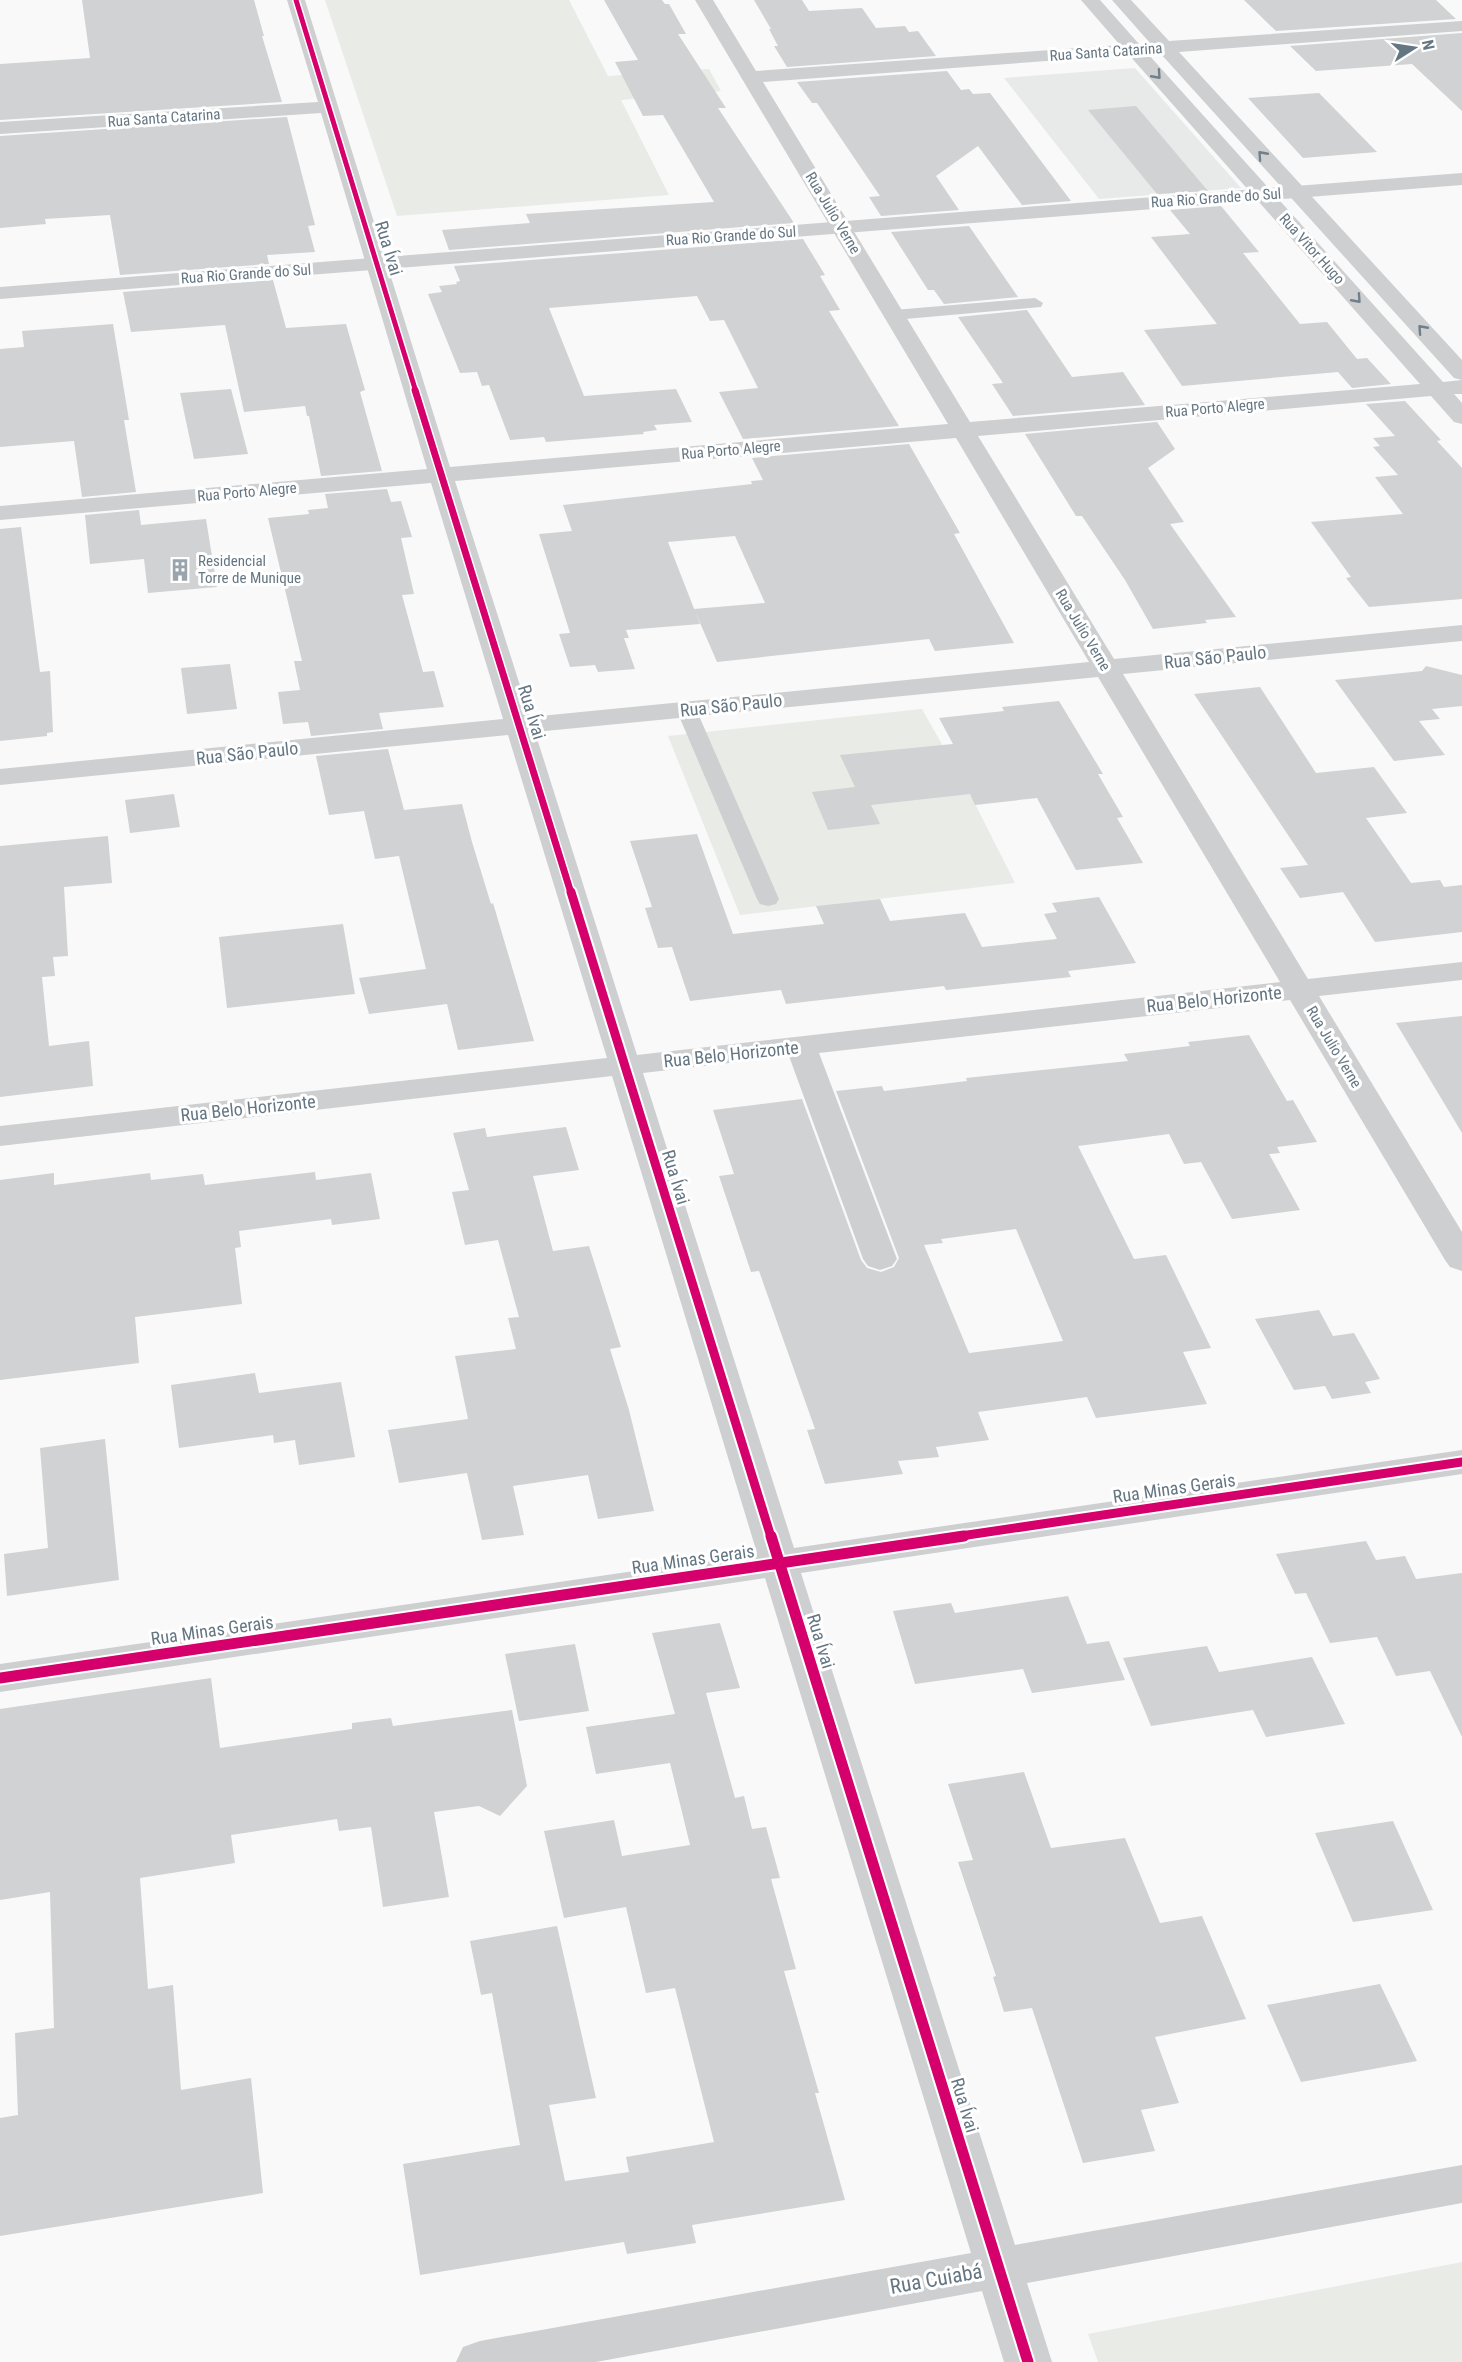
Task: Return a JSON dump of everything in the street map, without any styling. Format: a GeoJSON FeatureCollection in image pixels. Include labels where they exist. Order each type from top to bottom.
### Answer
{"type":"FeatureCollection","features":[{"type":"Feature","properties":{"kind":"street","name":"Rua Ívai"},"geometry":{"type":"LineString","coordinates":[[296,0],[441,475],[1028,2362]]}},
{"type":"Feature","properties":{"kind":"street","name":"Rua Julio Verne"},"geometry":{"type":"LineString","coordinates":[[704,0],[1462,1260]]}},
{"type":"Feature","properties":{"kind":"street","name":"Rua Vitor Hugo"},"geometry":{"type":"LineString","coordinates":[[1090,0],[1462,417]]}},
{"type":"Feature","properties":{"kind":"street","name":"Rua Vitor Hugo"},"geometry":{"type":"LineString","coordinates":[[1121,0],[1462,373]]}},
{"type":"Feature","properties":{"kind":"street","name":"Rua Santa Catarina"},"geometry":{"type":"LineString","coordinates":[[751,77],[1462,26]]}},
{"type":"Feature","properties":{"kind":"street","name":"Rua Santa Catarina"},"geometry":{"type":"LineString","coordinates":[[0,128],[328,107]]}},
{"type":"Feature","properties":{"kind":"street","name":"Rua Rio Grande do Sul"},"geometry":{"type":"LineString","coordinates":[[1302,198],[1462,178]]}},
{"type":"Feature","properties":{"kind":"street","name":"Rua Rio Grande do Sul"},"geometry":{"type":"LineString","coordinates":[[0,305],[378,270],[1269,200],[1462,192]]}},
{"type":"Feature","properties":{"kind":"street","name":"Rua Rio Grande do Sul"},"geometry":{"type":"LineString","coordinates":[[0,293],[378,270]]}},
{"type":"Feature","properties":{"kind":"street","name":"Rua Porto Alegre"},"geometry":{"type":"LineString","coordinates":[[0,513],[1462,387]]}},
{"type":"Feature","properties":{"kind":"street","name":"Rua São Paulo"},"geometry":{"type":"LineString","coordinates":[[0,777],[1462,633]]}},
{"type":"Feature","properties":{"kind":"street","name":"Rua Belo Horizonte"},"geometry":{"type":"LineString","coordinates":[[0,1136],[1462,971]]}},
{"type":"Feature","properties":{"kind":"street"},"geometry":{"type":"LineString","coordinates":[[801,1046],[880,1259]]}},
{"type":"Feature","properties":{"kind":"street","name":"Rua Minas Gerais"},"geometry":{"type":"LineString","coordinates":[[0,1678],[1462,1462]]}},
{"type":"Feature","properties":{"kind":"street","name":"Rua Cuiabá"},"geometry":{"type":"LineString","coordinates":[[480,2362],[1462,2184]]}},
{"type":"Feature","properties":{"kind":"lane"},"geometry":{"type":"LineString","coordinates":[[894,315],[1035,303]]}},
{"type":"Feature","properties":{"kind":"lane"},"geometry":{"type":"LineString","coordinates":[[686,710],[768,899]]}},
{"type":"Feature","properties":{"kind":"shaded area"},"geometry":{"type":"Polygon","coordinates":[[[325,0],[569,0],[608,76],[709,69],[721,91],[621,100],[669,195],[397,216],[325,0]]]}},
{"type":"Feature","properties":{"kind":"shaded area"},"geometry":{"type":"Polygon","coordinates":[[[1135,68],[1241,188],[1099,199],[1004,78],[1135,68]]]}},
{"type":"Feature","properties":{"kind":"shaded area"},"geometry":{"type":"Polygon","coordinates":[[[922,709],[970,794],[1015,883],[740,915],[668,736],[922,709]]]}},
{"type":"Feature","properties":{"kind":"shaded area"},"geometry":{"type":"Polygon","coordinates":[[[1462,2262],[1462,2362],[1098,2362],[1088,2334],[1462,2262]]]}},
{"type":"Feature","properties":{"kind":"building"},"geometry":{"type":"Polygon","coordinates":[[[82,0],[254,0],[264,36],[262,36],[282,102],[0,120],[0,64],[90,58],[82,0]]]}},
{"type":"Feature","properties":{"kind":"building"},"geometry":{"type":"Polygon","coordinates":[[[604,0],[662,0],[665,4],[669,4],[686,34],[678,34],[726,108],[718,108],[794,223],[449,250],[442,230],[530,223],[526,214],[714,202],[663,115],[643,116],[615,62],[638,60],[604,0]]]}},
{"type":"Feature","properties":{"kind":"building"},"geometry":{"type":"Polygon","coordinates":[[[754,0],[802,0],[809,11],[862,8],[876,28],[905,26],[909,32],[918,31],[936,56],[787,67],[774,46],[778,46],[769,29],[771,29],[754,0]]]}},
{"type":"Feature","properties":{"kind":"building"},"geometry":{"type":"Polygon","coordinates":[[[1244,0],[1436,0],[1456,19],[1276,31],[1244,0]]]}},
{"type":"Feature","properties":{"kind":"building"},"geometry":{"type":"Polygon","coordinates":[[[1462,33],[1462,111],[1412,64],[1316,71],[1290,46],[1462,33]]]}},
{"type":"Feature","properties":{"kind":"building"},"geometry":{"type":"Polygon","coordinates":[[[947,71],[961,90],[969,89],[973,94],[990,93],[1071,201],[1022,205],[978,146],[936,176],[959,210],[881,216],[869,197],[880,196],[817,103],[812,103],[797,82],[947,71]]]}},
{"type":"Feature","properties":{"kind":"building"},"geometry":{"type":"Polygon","coordinates":[[[1319,93],[1377,152],[1303,158],[1248,98],[1319,93]]]}},
{"type":"Feature","properties":{"kind":"building"},"geometry":{"type":"Polygon","coordinates":[[[1136,106],[1208,191],[1157,194],[1088,110],[1136,106]]]}},
{"type":"Feature","properties":{"kind":"building"},"geometry":{"type":"Polygon","coordinates":[[[287,117],[315,225],[308,226],[315,252],[267,255],[269,264],[120,275],[110,215],[45,219],[46,224],[0,228],[0,136],[287,117]]]}},
{"type":"Feature","properties":{"kind":"building"},"geometry":{"type":"Polygon","coordinates":[[[1221,206],[1259,252],[1243,253],[1300,324],[1327,322],[1357,359],[1367,358],[1391,384],[1352,388],[1338,372],[1182,386],[1144,330],[1217,324],[1151,237],[1190,234],[1170,210],[1221,206]]]}},
{"type":"Feature","properties":{"kind":"building"},"geometry":{"type":"Polygon","coordinates":[[[969,226],[1018,297],[944,304],[934,290],[928,290],[891,232],[969,226]]]}},
{"type":"Feature","properties":{"kind":"building"},"geometry":{"type":"Polygon","coordinates":[[[803,239],[825,275],[820,276],[840,310],[829,311],[899,426],[743,439],[719,392],[758,388],[724,320],[710,321],[697,296],[549,308],[584,396],[676,389],[692,422],[654,425],[657,430],[643,432],[644,434],[546,442],[544,437],[510,440],[489,385],[482,386],[477,372],[460,373],[428,294],[442,292],[439,286],[457,284],[456,282],[460,281],[454,266],[803,239]]]}},
{"type":"Feature","properties":{"kind":"building"},"geometry":{"type":"Polygon","coordinates":[[[273,280],[286,328],[346,324],[365,390],[360,392],[382,471],[321,476],[305,406],[244,412],[225,325],[131,332],[123,292],[273,280]]]}},
{"type":"Feature","properties":{"kind":"building"},"geometry":{"type":"Polygon","coordinates":[[[1027,310],[1072,377],[1123,372],[1145,405],[1013,416],[992,384],[1003,383],[958,317],[1027,310]]]}},
{"type":"Feature","properties":{"kind":"building"},"geometry":{"type":"Polygon","coordinates":[[[113,324],[129,420],[124,420],[136,492],[82,497],[74,441],[0,447],[0,349],[24,347],[22,331],[113,324]]]}},
{"type":"Feature","properties":{"kind":"building"},"geometry":{"type":"Polygon","coordinates":[[[231,389],[248,454],[194,459],[180,393],[231,389]]]}},
{"type":"Feature","properties":{"kind":"building"},"geometry":{"type":"Polygon","coordinates":[[[1405,401],[1441,440],[1437,441],[1462,468],[1462,599],[1369,607],[1346,578],[1351,577],[1311,522],[1403,514],[1375,477],[1398,475],[1373,447],[1380,446],[1373,438],[1395,436],[1366,404],[1405,401]]]}},
{"type":"Feature","properties":{"kind":"building"},"geometry":{"type":"Polygon","coordinates":[[[1157,422],[1175,449],[1148,468],[1184,522],[1170,524],[1236,617],[1153,629],[1125,580],[1082,516],[1076,516],[1025,434],[1157,422]]]}},
{"type":"Feature","properties":{"kind":"building"},"geometry":{"type":"Polygon","coordinates":[[[909,444],[960,533],[954,534],[1014,643],[935,651],[929,639],[717,662],[695,612],[700,624],[626,630],[629,638],[624,638],[635,669],[598,672],[595,665],[570,667],[559,634],[570,633],[539,534],[572,531],[563,505],[752,484],[751,481],[763,480],[752,458],[909,444]],[[735,536],[668,542],[694,609],[765,603],[735,536]]]}},
{"type":"Feature","properties":{"kind":"building"},"geometry":{"type":"Polygon","coordinates":[[[387,489],[391,502],[401,501],[412,537],[401,538],[414,594],[402,595],[423,672],[434,671],[444,707],[379,713],[383,729],[311,736],[308,722],[283,724],[278,692],[300,690],[294,661],[302,661],[268,518],[309,514],[308,510],[328,508],[325,494],[387,489]]]}},
{"type":"Feature","properties":{"kind":"building","name":"Residencial Torre de Munique"},"geometry":{"type":"Polygon","coordinates":[[[139,510],[141,525],[206,519],[217,587],[148,593],[144,559],[90,564],[85,515],[139,510]]]}},
{"type":"Feature","properties":{"kind":"building"},"geometry":{"type":"Polygon","coordinates":[[[21,527],[40,672],[50,671],[53,732],[47,733],[47,736],[0,741],[0,529],[21,527]]]}},
{"type":"Feature","properties":{"kind":"building"},"geometry":{"type":"Polygon","coordinates":[[[230,664],[237,709],[187,714],[181,668],[230,664]]]}},
{"type":"Feature","properties":{"kind":"building"},"geometry":{"type":"Polygon","coordinates":[[[1426,666],[1462,675],[1462,706],[1432,709],[1440,719],[1419,721],[1445,755],[1394,761],[1335,680],[1422,671],[1426,666]]]}},
{"type":"Feature","properties":{"kind":"building"},"geometry":{"type":"Polygon","coordinates":[[[1260,687],[1316,773],[1374,767],[1407,813],[1366,818],[1411,883],[1440,880],[1444,887],[1462,885],[1462,932],[1375,942],[1343,892],[1300,898],[1280,868],[1308,865],[1194,694],[1260,687]]]}},
{"type":"Feature","properties":{"kind":"building"},"geometry":{"type":"Polygon","coordinates":[[[1059,701],[1103,774],[1098,774],[1123,817],[1117,818],[1143,863],[1076,870],[1037,798],[975,805],[970,794],[871,805],[880,824],[828,830],[812,792],[855,787],[840,755],[953,744],[939,718],[1004,711],[1002,707],[1059,701]]]}},
{"type":"Feature","properties":{"kind":"building"},"geometry":{"type":"Polygon","coordinates":[[[388,749],[404,810],[462,804],[534,1041],[458,1050],[447,1004],[369,1014],[359,978],[426,969],[399,856],[375,859],[364,811],[329,815],[316,756],[388,749]]]}},
{"type":"Feature","properties":{"kind":"building"},"geometry":{"type":"Polygon","coordinates":[[[174,794],[180,827],[130,833],[125,800],[174,794]]]}},
{"type":"Feature","properties":{"kind":"building"},"geometry":{"type":"Polygon","coordinates":[[[697,834],[733,934],[824,924],[816,906],[880,899],[890,921],[965,913],[982,947],[1057,939],[1044,914],[1057,912],[1052,903],[1099,897],[1136,963],[1068,971],[1071,977],[946,990],[944,986],[786,1004],[781,990],[690,1001],[672,947],[658,948],[645,908],[652,907],[630,841],[697,834]]]}},
{"type":"Feature","properties":{"kind":"building"},"geometry":{"type":"Polygon","coordinates":[[[108,836],[112,883],[64,887],[68,956],[53,957],[55,976],[42,977],[49,1046],[89,1041],[93,1086],[0,1097],[0,846],[108,836]]]}},
{"type":"Feature","properties":{"kind":"building"},"geometry":{"type":"Polygon","coordinates":[[[343,924],[355,994],[227,1008],[219,937],[343,924]]]}},
{"type":"Feature","properties":{"kind":"building"},"geometry":{"type":"Polygon","coordinates":[[[1462,1016],[1462,1133],[1396,1023],[1462,1016]]]}},
{"type":"Feature","properties":{"kind":"building"},"geometry":{"type":"Polygon","coordinates":[[[1249,1035],[1287,1101],[1293,1100],[1317,1142],[1277,1147],[1280,1153],[1269,1154],[1300,1210],[1232,1219],[1201,1162],[1184,1164],[1169,1134],[1078,1146],[1134,1259],[1166,1255],[1211,1348],[1183,1352],[1207,1404],[1096,1418],[1087,1397],[978,1412],[989,1440],[936,1447],[939,1457],[898,1461],[903,1474],[825,1484],[807,1430],[815,1429],[759,1271],[751,1272],[719,1176],[734,1174],[713,1110],[802,1099],[861,1260],[867,1268],[881,1272],[894,1267],[899,1258],[836,1091],[882,1086],[884,1091],[967,1081],[966,1078],[1128,1061],[1124,1054],[1190,1046],[1188,1042],[1249,1035]],[[1016,1229],[941,1239],[943,1243],[924,1245],[969,1353],[1063,1341],[1016,1229]]]}},
{"type":"Feature","properties":{"kind":"building"},"geometry":{"type":"Polygon","coordinates":[[[566,1127],[579,1170],[533,1176],[553,1251],[589,1246],[621,1347],[610,1349],[629,1410],[654,1511],[598,1519],[588,1475],[513,1486],[524,1535],[482,1540],[467,1473],[399,1483],[388,1430],[468,1419],[455,1356],[516,1349],[508,1318],[519,1317],[498,1240],[465,1245],[452,1192],[469,1190],[453,1133],[485,1128],[487,1137],[566,1127]]]}},
{"type":"Feature","properties":{"kind":"building"},"geometry":{"type":"Polygon","coordinates":[[[315,1172],[316,1180],[371,1173],[380,1219],[332,1225],[331,1219],[239,1231],[241,1247],[235,1248],[242,1304],[135,1317],[139,1363],[0,1380],[0,1180],[54,1173],[54,1185],[150,1173],[151,1180],[203,1174],[205,1185],[315,1172]]]}},
{"type":"Feature","properties":{"kind":"building"},"geometry":{"type":"Polygon","coordinates":[[[1319,1310],[1333,1336],[1354,1333],[1380,1379],[1365,1382],[1371,1393],[1332,1399],[1325,1386],[1294,1390],[1255,1319],[1319,1310]]]}},
{"type":"Feature","properties":{"kind":"building"},"geometry":{"type":"Polygon","coordinates":[[[255,1373],[259,1393],[341,1382],[355,1457],[299,1465],[295,1440],[274,1443],[273,1435],[179,1448],[171,1385],[255,1373]]]}},
{"type":"Feature","properties":{"kind":"building"},"geometry":{"type":"Polygon","coordinates":[[[105,1439],[119,1580],[7,1596],[4,1554],[48,1548],[40,1448],[105,1439]]]}},
{"type":"Feature","properties":{"kind":"building"},"geometry":{"type":"Polygon","coordinates":[[[1366,1541],[1376,1560],[1405,1556],[1416,1579],[1462,1573],[1462,1737],[1430,1671],[1396,1676],[1377,1637],[1330,1643],[1306,1593],[1295,1594],[1276,1554],[1366,1541]]]}},
{"type":"Feature","properties":{"kind":"building"},"geometry":{"type":"Polygon","coordinates":[[[1068,1596],[1087,1644],[1109,1641],[1125,1680],[1032,1693],[1023,1669],[915,1684],[893,1611],[951,1603],[955,1613],[1068,1596]]]}},
{"type":"Feature","properties":{"kind":"building"},"geometry":{"type":"Polygon","coordinates":[[[720,1623],[740,1688],[706,1693],[735,1798],[744,1796],[752,1829],[766,1827],[780,1878],[771,1879],[796,1969],[784,1971],[819,2093],[815,2093],[845,2200],[692,2225],[696,2243],[627,2254],[624,2242],[420,2275],[403,2164],[520,2145],[492,1993],[481,1995],[470,1941],[557,1926],[596,2098],[549,2105],[565,2181],[629,2172],[626,2157],[714,2142],[675,1988],[646,1993],[626,1907],[564,1918],[544,1831],[614,1820],[622,1856],[690,1845],[670,1763],[596,1774],[586,1727],[675,1714],[652,1633],[720,1623]]]}},
{"type":"Feature","properties":{"kind":"building"},"geometry":{"type":"Polygon","coordinates":[[[575,1644],[589,1711],[519,1721],[505,1654],[575,1644]]]}},
{"type":"Feature","properties":{"kind":"building"},"geometry":{"type":"Polygon","coordinates":[[[1207,1646],[1219,1672],[1312,1657],[1345,1724],[1266,1737],[1253,1710],[1151,1726],[1123,1658],[1207,1646]]]}},
{"type":"Feature","properties":{"kind":"building"},"geometry":{"type":"Polygon","coordinates":[[[211,1678],[220,1748],[352,1729],[352,1723],[391,1718],[393,1726],[512,1710],[527,1786],[500,1816],[479,1806],[434,1812],[449,1897],[383,1907],[371,1827],[339,1831],[337,1819],[231,1835],[235,1863],[140,1878],[148,1989],[173,1985],[181,2090],[251,2078],[263,2193],[0,2236],[0,2118],[18,2115],[15,2033],[54,2028],[50,1892],[0,1900],[0,1709],[211,1678]]]}},
{"type":"Feature","properties":{"kind":"building"},"geometry":{"type":"Polygon","coordinates":[[[1024,1772],[1051,1848],[1125,1838],[1160,1923],[1202,1916],[1246,2019],[1155,2037],[1179,2103],[1141,2110],[1155,2151],[1083,2163],[1032,2008],[1004,2012],[993,1977],[996,1976],[958,1862],[973,1860],[948,1784],[1024,1772]]]}},
{"type":"Feature","properties":{"kind":"building"},"geometry":{"type":"Polygon","coordinates":[[[1393,1821],[1433,1910],[1353,1922],[1315,1833],[1393,1821]]]}},
{"type":"Feature","properties":{"kind":"building"},"geometry":{"type":"Polygon","coordinates":[[[1380,1984],[1417,2061],[1301,2082],[1267,2005],[1380,1984]]]}},
{"type":"Feature","properties":{"kind":"cycle path"},"geometry":{"type":"LineString","coordinates":[[296,0],[441,475],[1028,2362]]}},
{"type":"Feature","properties":{"kind":"cycle path"},"geometry":{"type":"LineString","coordinates":[[0,1678],[1462,1462]]}},
{"type":"Feature","properties":{"kind":"place","name":"Residencial Torre de Munique"},"geometry":{"type":"Point","coordinates":[180,570]}}]}
